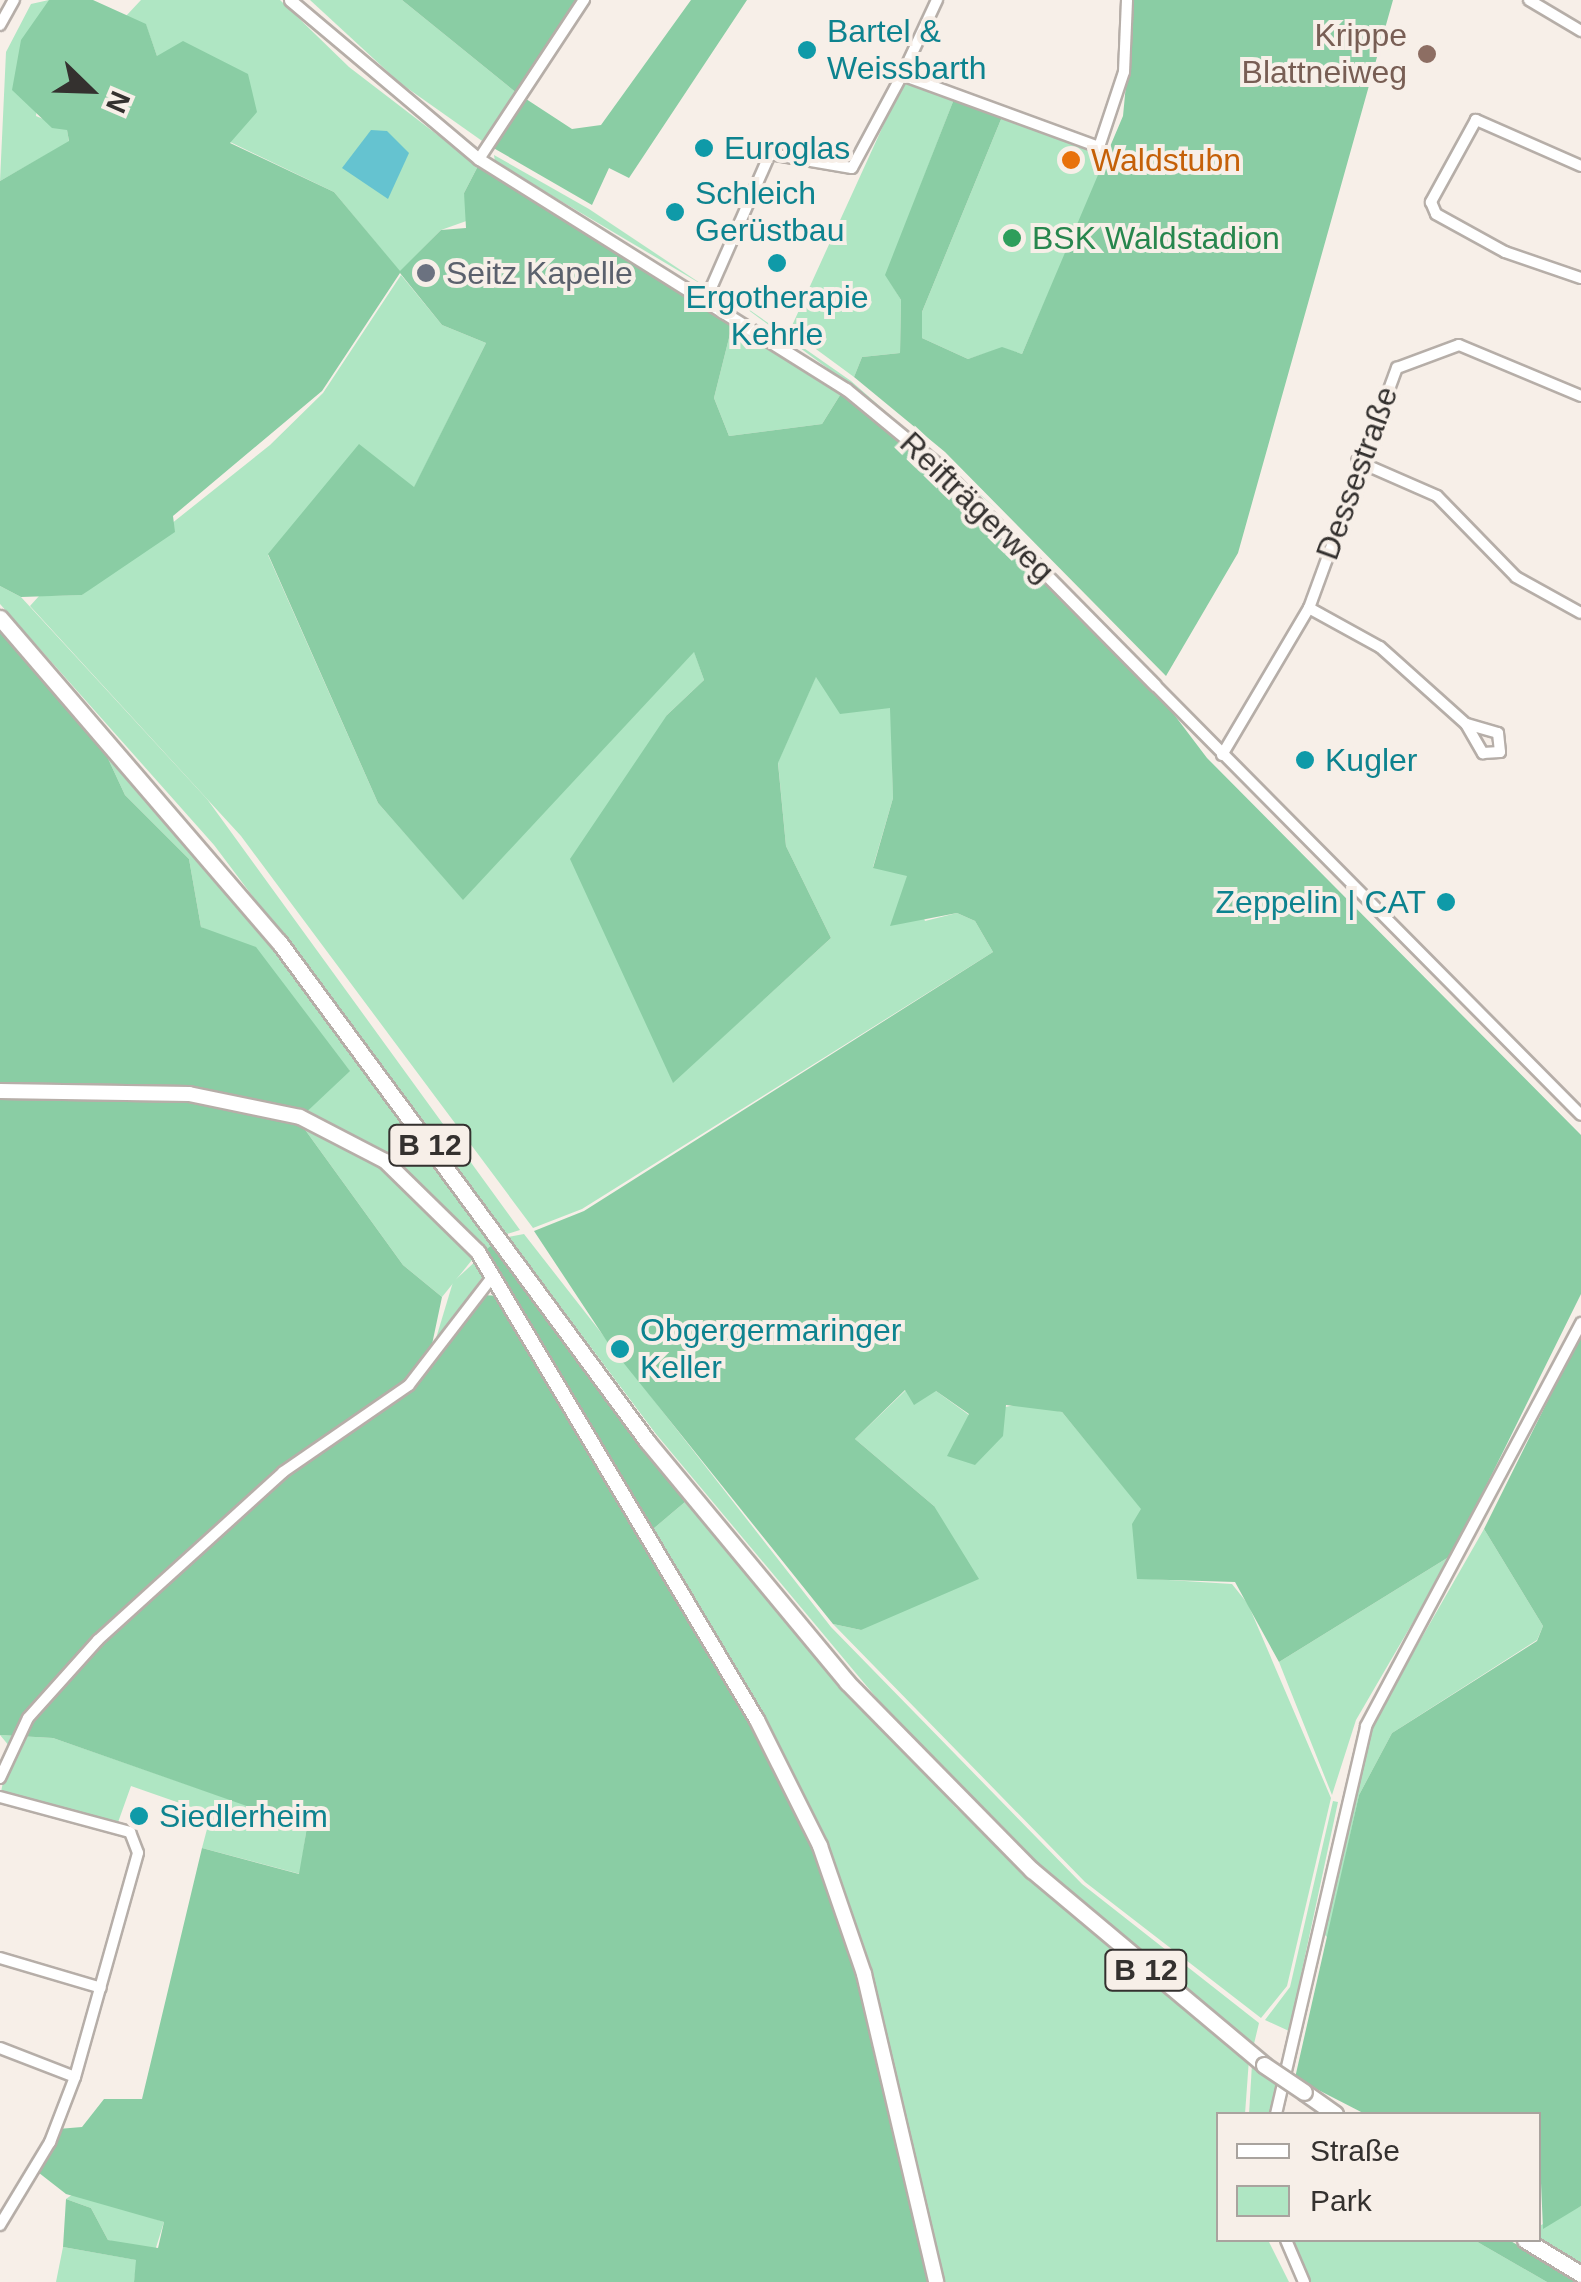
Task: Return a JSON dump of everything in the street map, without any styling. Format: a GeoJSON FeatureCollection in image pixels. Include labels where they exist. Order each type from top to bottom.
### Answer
{"type":"FeatureCollection","features":[{"type":"Feature","properties":{"kind":"highway","name":"B 12"},"geometry":{"type":"LineString","coordinates":[[0,618],[279,942],[647,1441],[847,1682],[1032,1870],[1264,2065],[1332,2112]]}},
{"type":"Feature","properties":{"kind":"highway"},"geometry":{"type":"LineString","coordinates":[[1527,2242],[1581,2274]]}},
{"type":"Feature","properties":{"kind":"main road"},"geometry":{"type":"LineString","coordinates":[[0,1090],[189,1094],[300,1117],[420,1187],[493,1276],[757,1720],[820,1846],[864,1974],[936,2282]]}},
{"type":"Feature","properties":{"kind":"street"},"geometry":{"type":"LineString","coordinates":[[0,25],[14,0]]}},
{"type":"Feature","properties":{"kind":"street","name":"Reifträgerweg"},"geometry":{"type":"LineString","coordinates":[[290,0],[479,159],[708,295],[937,464],[1581,1115]]}},
{"type":"Feature","properties":{"kind":"street"},"geometry":{"type":"LineString","coordinates":[[479,159],[584,0]]}},
{"type":"Feature","properties":{"kind":"street"},"geometry":{"type":"LineString","coordinates":[[708,295],[770,154],[852,168],[937,0]]}},
{"type":"Feature","properties":{"kind":"street"},"geometry":{"type":"LineString","coordinates":[[902,75],[1099,146],[1124,72],[1127,0]]}},
{"type":"Feature","properties":{"kind":"street"},"geometry":{"type":"LineString","coordinates":[[1529,0],[1581,31]]}},
{"type":"Feature","properties":{"kind":"street"},"geometry":{"type":"LineString","coordinates":[[1581,166],[1476,120],[1431,202],[1436,214],[1505,252],[1581,278]]}},
{"type":"Feature","properties":{"kind":"street","name":"Dessestraße"},"geometry":{"type":"LineString","coordinates":[[1222,755],[1309,608],[1384,385],[1432,348],[1490,351],[1581,396]]}},
{"type":"Feature","properties":{"kind":"street"},"geometry":{"type":"LineString","coordinates":[[1357,460],[1437,496],[1516,576],[1581,613]]}},
{"type":"Feature","properties":{"kind":"street"},"geometry":{"type":"LineString","coordinates":[[1309,608],[1380,647],[1466,724]]}},
{"type":"Feature","properties":{"kind":"street"},"geometry":{"type":"LineString","coordinates":[[0,1778],[28,1718],[98,1640],[284,1472],[409,1385],[493,1276]]}},
{"type":"Feature","properties":{"kind":"street"},"geometry":{"type":"LineString","coordinates":[[1276,2112],[1366,1726],[1581,1324]]}},
{"type":"Feature","properties":{"kind":"street"},"geometry":{"type":"LineString","coordinates":[[0,1798],[138,1839],[75,2078],[50,2142],[0,2225]]}},
{"type":"Feature","properties":{"kind":"street"},"geometry":{"type":"LineString","coordinates":[[0,1958],[101,1988]]}},
{"type":"Feature","properties":{"kind":"street"},"geometry":{"type":"LineString","coordinates":[[0,2048],[75,2078]]}},
{"type":"Feature","properties":{"kind":"street"},"geometry":{"type":"LineString","coordinates":[[1287,2242],[1304,2282]]}},
{"type":"Feature","properties":{"kind":"green space"},"geometry":{"type":"Polygon","coordinates":[[[49,0],[36,116],[67,129],[69,142],[0,181],[6,52],[31,4],[49,0]]]}},
{"type":"Feature","properties":{"kind":"green space"},"geometry":{"type":"Polygon","coordinates":[[[49,0],[93,0],[146,24],[157,56],[183,41],[248,74],[257,112],[230,143],[334,192],[400,271],[441,230],[466,228],[464,193],[478,166],[734,318],[714,398],[729,436],[822,424],[842,392],[934,469],[1157,692],[1207,758],[1581,1135],[1581,1294],[1452,1555],[1279,1662],[1235,1582],[1137,1579],[1132,1524],[1141,1509],[1062,1412],[1006,1405],[1003,1436],[975,1465],[947,1456],[969,1414],[936,1391],[914,1405],[905,1390],[855,1439],[934,1506],[979,1579],[861,1630],[833,1624],[610,1346],[534,1231],[584,1211],[993,952],[975,921],[957,913],[890,926],[907,876],[873,868],[893,798],[890,708],[840,714],[816,677],[778,763],[786,846],[831,938],[673,1083],[570,859],[667,715],[704,680],[694,652],[463,900],[378,803],[268,554],[359,444],[414,487],[486,343],[442,325],[400,273],[322,391],[173,516],[175,532],[82,595],[21,597],[0,586],[0,181],[69,141],[67,130],[52,128],[12,90],[21,40],[49,0]]]}},
{"type":"Feature","properties":{"kind":"green space"},"geometry":{"type":"Polygon","coordinates":[[[141,0],[280,0],[349,67],[478,166],[464,193],[472,219],[441,230],[400,272],[334,192],[230,142],[157,56],[146,25],[126,16],[141,0]]]}},
{"type":"Feature","properties":{"kind":"green space"},"geometry":{"type":"Polygon","coordinates":[[[310,0],[402,0],[518,94],[485,143],[400,83],[310,0]]]}},
{"type":"Feature","properties":{"kind":"green space"},"geometry":{"type":"Polygon","coordinates":[[[402,0],[580,0],[518,94],[402,0]]]}},
{"type":"Feature","properties":{"kind":"green space"},"geometry":{"type":"Polygon","coordinates":[[[691,0],[747,0],[629,178],[609,168],[592,205],[490,146],[523,97],[572,129],[601,125],[691,0]]]}},
{"type":"Feature","properties":{"kind":"green space"},"geometry":{"type":"Polygon","coordinates":[[[1134,0],[1393,0],[1238,553],[1166,676],[945,452],[854,377],[862,357],[900,353],[901,300],[885,275],[956,94],[1004,112],[922,312],[922,338],[968,359],[1002,347],[1022,354],[1123,116],[1134,0]]]}},
{"type":"Feature","properties":{"kind":"green space"},"geometry":{"type":"Polygon","coordinates":[[[904,80],[956,94],[886,275],[901,300],[900,353],[862,357],[854,377],[790,330],[904,80]]]}},
{"type":"Feature","properties":{"kind":"green space","name":"BSK Waldstadion"},"geometry":{"type":"Polygon","coordinates":[[[1004,112],[1111,149],[1022,354],[1002,348],[968,359],[922,338],[922,312],[1004,112]]]}},
{"type":"Feature","properties":{"kind":"green space"},"geometry":{"type":"Polygon","coordinates":[[[494,155],[589,209],[706,287],[495,162],[494,155]]]}},
{"type":"Feature","properties":{"kind":"green space"},"geometry":{"type":"Polygon","coordinates":[[[401,275],[442,325],[486,343],[414,488],[268,555],[378,803],[463,899],[694,651],[704,680],[667,715],[623,969],[673,1082],[831,938],[786,846],[778,762],[816,676],[891,708],[893,798],[873,867],[907,875],[925,921],[957,913],[975,921],[993,952],[582,1209],[533,1228],[241,836],[30,606],[39,596],[82,595],[270,445],[323,393],[401,275]]]}},
{"type":"Feature","properties":{"kind":"green space"},"geometry":{"type":"Polygon","coordinates":[[[721,290],[851,381],[999,511],[849,384],[721,290]]]}},
{"type":"Feature","properties":{"kind":"green space"},"geometry":{"type":"Polygon","coordinates":[[[734,318],[842,392],[822,424],[729,436],[714,398],[734,318]]]}},
{"type":"Feature","properties":{"kind":"green space"},"geometry":{"type":"Polygon","coordinates":[[[0,586],[21,597],[207,799],[520,1230],[507,1234],[214,845],[0,604],[0,586]]]}},
{"type":"Feature","properties":{"kind":"green space"},"geometry":{"type":"Polygon","coordinates":[[[0,631],[97,735],[125,795],[189,859],[201,927],[256,947],[350,1071],[298,1120],[403,1265],[442,1297],[430,1354],[482,1295],[501,1296],[790,1789],[847,1931],[931,2282],[134,2282],[136,2260],[63,2247],[66,2199],[91,2208],[108,2240],[158,2248],[164,2222],[66,2194],[34,2169],[58,2129],[82,2127],[104,2099],[142,2099],[202,1848],[299,1874],[307,1827],[53,1738],[0,1735],[0,631]]]}},
{"type":"Feature","properties":{"kind":"green space"},"geometry":{"type":"Polygon","coordinates":[[[97,735],[273,946],[492,1245],[485,1250],[389,1157],[305,1113],[349,1070],[245,949],[201,927],[189,859],[125,795],[97,735]]]}},
{"type":"Feature","properties":{"kind":"green space"},"geometry":{"type":"Polygon","coordinates":[[[298,1120],[384,1164],[476,1255],[442,1297],[403,1265],[298,1120]]]}},
{"type":"Feature","properties":{"kind":"green space"},"geometry":{"type":"Polygon","coordinates":[[[524,1234],[831,1627],[1082,1884],[1259,2023],[1253,2048],[1039,1864],[905,1732],[656,1434],[508,1237],[524,1234]]]}},
{"type":"Feature","properties":{"kind":"green space"},"geometry":{"type":"Polygon","coordinates":[[[492,1245],[685,1502],[653,1529],[485,1250],[492,1245]]]}},
{"type":"Feature","properties":{"kind":"green space"},"geometry":{"type":"Polygon","coordinates":[[[478,1259],[486,1272],[434,1345],[453,1282],[478,1259]]]}},
{"type":"Feature","properties":{"kind":"green space"},"geometry":{"type":"Polygon","coordinates":[[[1581,1334],[1581,2206],[1543,2229],[1541,2112],[1361,2112],[1295,2078],[1359,1795],[1392,1733],[1537,1641],[1543,1626],[1484,1529],[1581,1334]]]}},
{"type":"Feature","properties":{"kind":"green space"},"geometry":{"type":"Polygon","coordinates":[[[906,1390],[936,1391],[969,1415],[1024,1403],[1062,1412],[1142,1509],[1137,1578],[1232,1584],[1248,1604],[1331,1798],[1287,1986],[1261,2018],[1085,1882],[833,1624],[861,1630],[934,1506],[855,1439],[906,1390]]]}},
{"type":"Feature","properties":{"kind":"green space"},"geometry":{"type":"Polygon","coordinates":[[[685,1502],[956,1808],[1249,2059],[1245,2112],[1216,2112],[1216,2242],[1269,2242],[1289,2282],[941,2282],[870,1973],[760,1718],[653,1529],[685,1502]]]}},
{"type":"Feature","properties":{"kind":"green space"},"geometry":{"type":"Polygon","coordinates":[[[1484,1529],[1543,1626],[1537,1640],[1392,1733],[1359,1795],[1328,1938],[1319,1929],[1370,1728],[1484,1529]]]}},
{"type":"Feature","properties":{"kind":"green space"},"geometry":{"type":"Polygon","coordinates":[[[1452,1555],[1356,1720],[1332,1795],[1279,1662],[1452,1555]]]}},
{"type":"Feature","properties":{"kind":"green space"},"geometry":{"type":"Polygon","coordinates":[[[0,1735],[53,1738],[307,1826],[300,1874],[202,1848],[211,1814],[131,1786],[116,1828],[0,1797],[10,1747],[0,1735]]]}},
{"type":"Feature","properties":{"kind":"green space"},"geometry":{"type":"Polygon","coordinates":[[[1333,1801],[1338,1802],[1289,2031],[1265,2020],[1290,1987],[1333,1801]]]}},
{"type":"Feature","properties":{"kind":"green space"},"geometry":{"type":"Polygon","coordinates":[[[1252,2064],[1278,2084],[1271,2112],[1249,2112],[1252,2064]]]}},
{"type":"Feature","properties":{"kind":"green space"},"geometry":{"type":"Polygon","coordinates":[[[76,2192],[164,2222],[154,2254],[108,2240],[91,2208],[66,2199],[76,2192]]]}},
{"type":"Feature","properties":{"kind":"green space"},"geometry":{"type":"Polygon","coordinates":[[[1581,2206],[1581,2264],[1541,2239],[1541,2225],[1581,2206]]]}},
{"type":"Feature","properties":{"kind":"green space"},"geometry":{"type":"Polygon","coordinates":[[[1291,2242],[1477,2242],[1547,2282],[1308,2282],[1291,2242]]]}},
{"type":"Feature","properties":{"kind":"green space"},"geometry":{"type":"Polygon","coordinates":[[[1477,2242],[1512,2242],[1580,2282],[1547,2282],[1477,2242]]]}},
{"type":"Feature","properties":{"kind":"green space"},"geometry":{"type":"Polygon","coordinates":[[[63,2247],[137,2260],[134,2282],[56,2282],[63,2247]]]}},
{"type":"Feature","properties":{"kind":"water"},"geometry":{"type":"Polygon","coordinates":[[[371,130],[387,131],[409,153],[388,199],[342,168],[371,130]]]}},
{"type":"Feature","properties":{"kind":"place","name":"Bartel & Weissbarth"},"geometry":{"type":"Point","coordinates":[807,50]}},
{"type":"Feature","properties":{"kind":"place","name":"Krippe Blattneiweg"},"geometry":{"type":"Point","coordinates":[1427,54]}},
{"type":"Feature","properties":{"kind":"place","name":"Euroglas"},"geometry":{"type":"Point","coordinates":[704,148]}},
{"type":"Feature","properties":{"kind":"place","name":"Waldstubn"},"geometry":{"type":"Point","coordinates":[1071,160]}},
{"type":"Feature","properties":{"kind":"place","name":"Schleich Gerüstbau"},"geometry":{"type":"Point","coordinates":[675,212]}},
{"type":"Feature","properties":{"kind":"place","name":"BSK Waldstadion"},"geometry":{"type":"Point","coordinates":[1012,238]}},
{"type":"Feature","properties":{"kind":"place","name":"Ergotherapie Kehrle"},"geometry":{"type":"Point","coordinates":[777,263]}},
{"type":"Feature","properties":{"kind":"place","name":"Seitz Kapelle"},"geometry":{"type":"Point","coordinates":[426,273]}},
{"type":"Feature","properties":{"kind":"place","name":"Kugler"},"geometry":{"type":"Point","coordinates":[1305,760]}},
{"type":"Feature","properties":{"kind":"place","name":"Zeppelin | CAT"},"geometry":{"type":"Point","coordinates":[1446,902]}},
{"type":"Feature","properties":{"kind":"place","name":"Obgergermaringer Keller"},"geometry":{"type":"Point","coordinates":[620,1349]}},
{"type":"Feature","properties":{"kind":"place","name":"Siedlerheim"},"geometry":{"type":"Point","coordinates":[139,1816]}}]}
